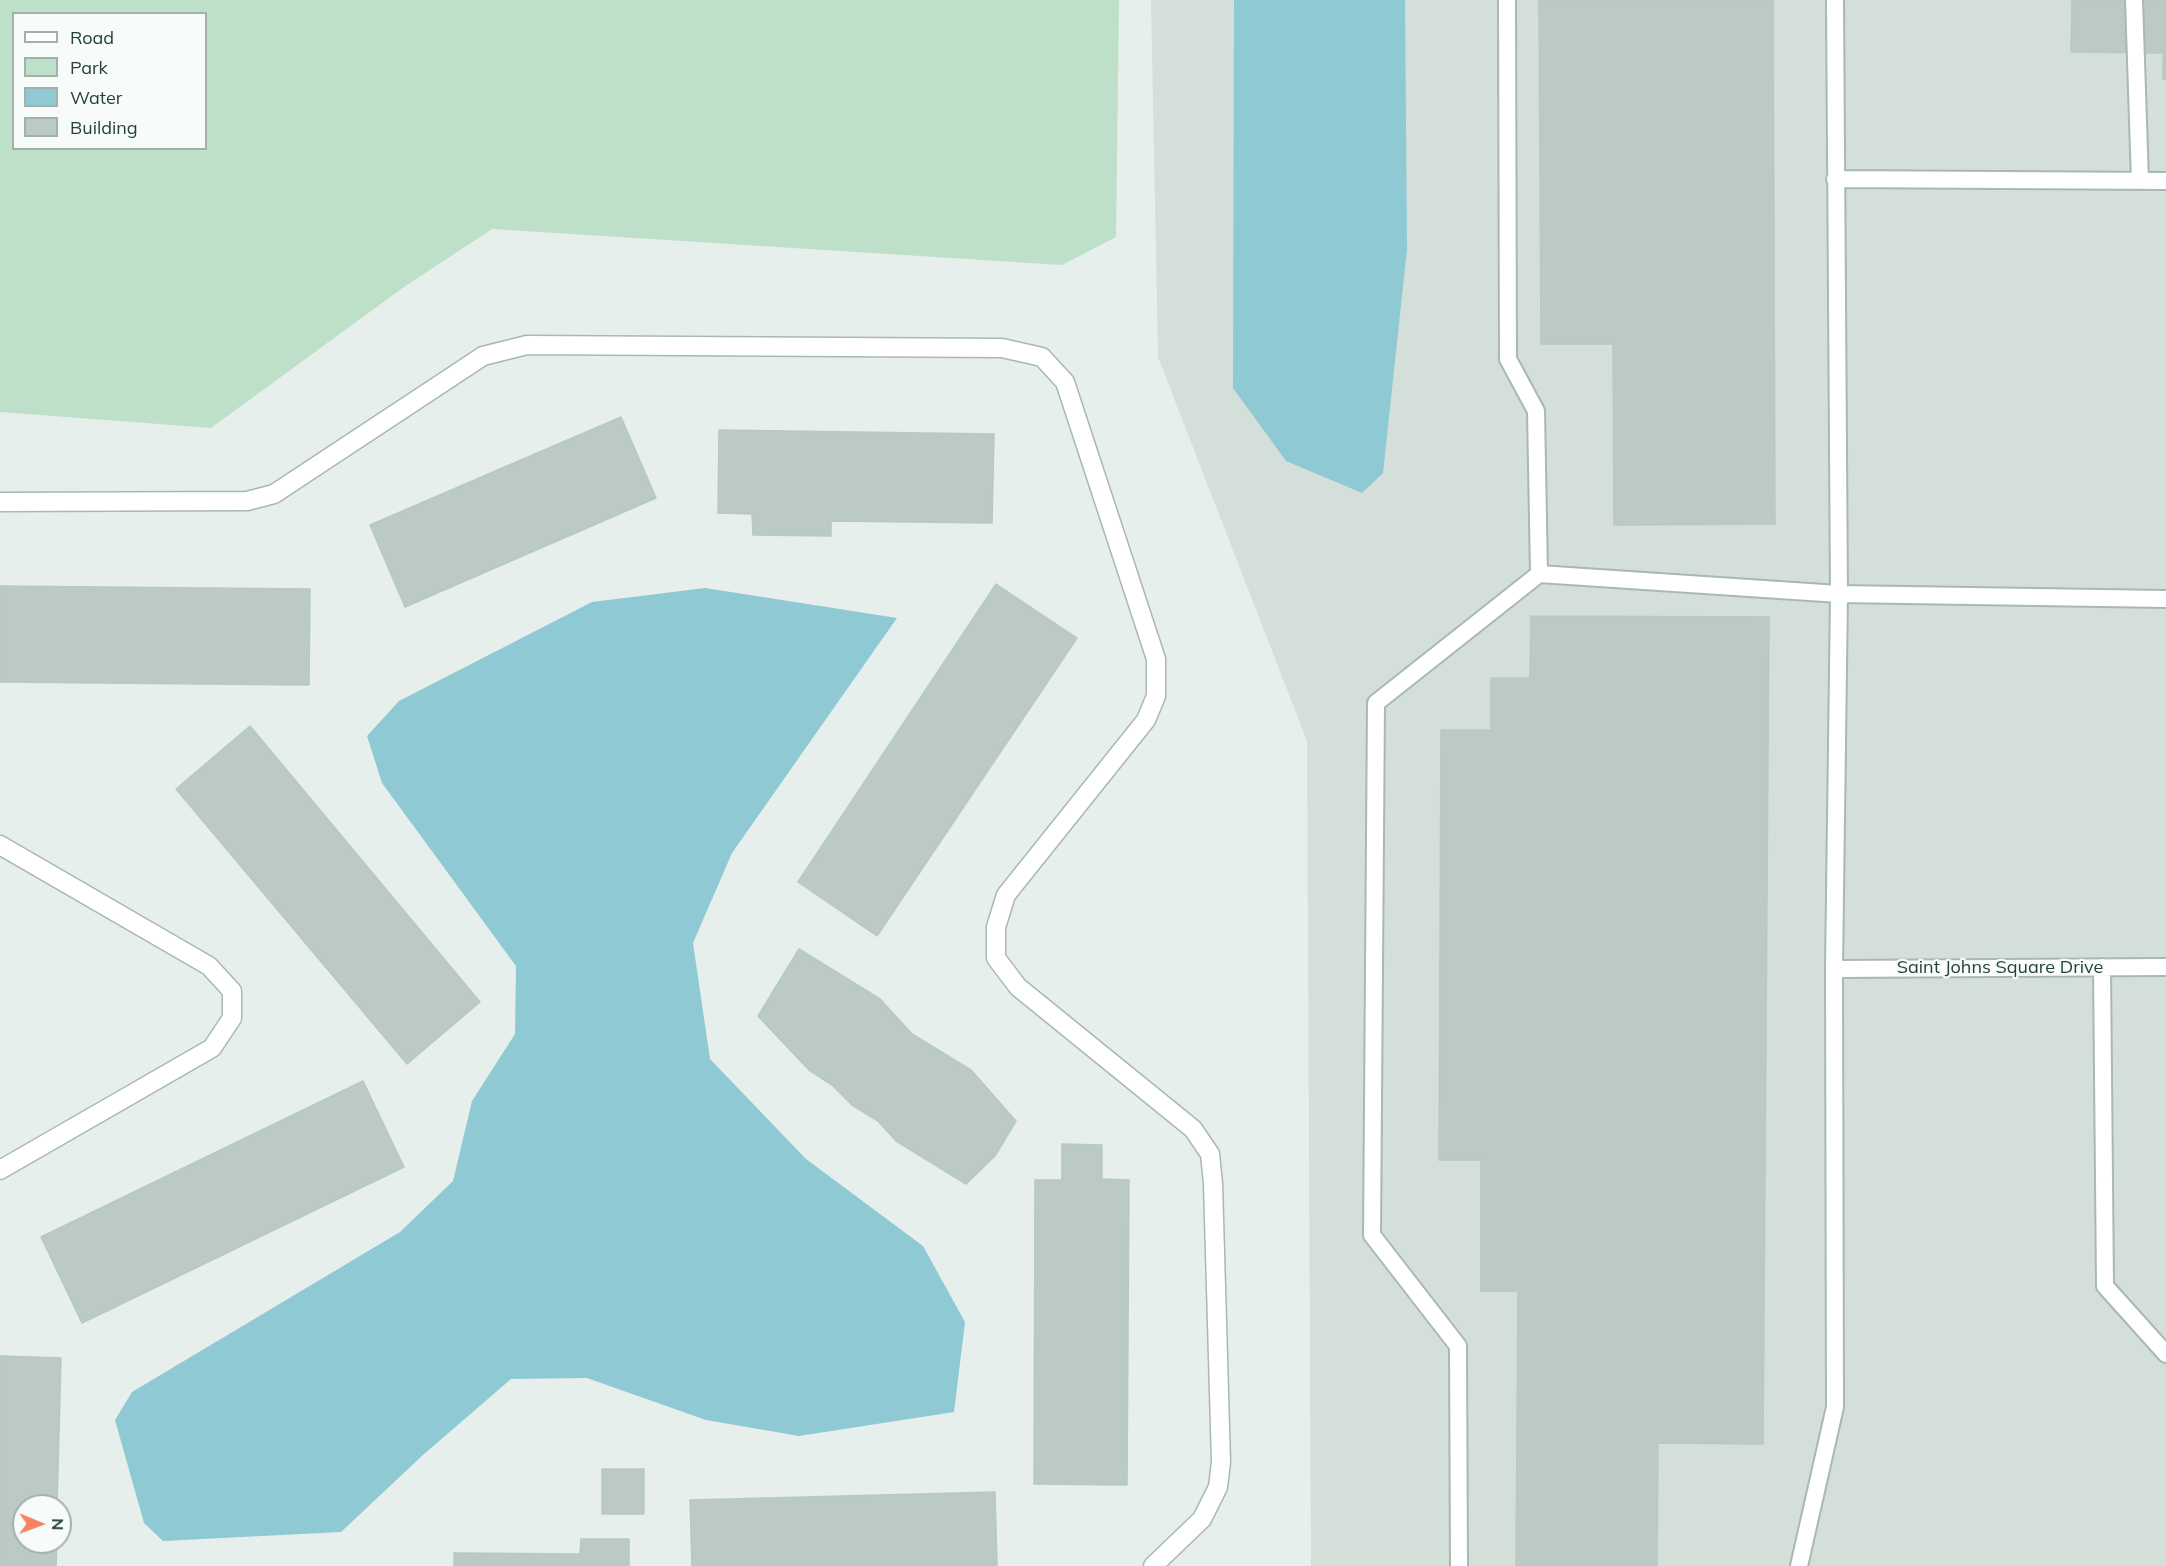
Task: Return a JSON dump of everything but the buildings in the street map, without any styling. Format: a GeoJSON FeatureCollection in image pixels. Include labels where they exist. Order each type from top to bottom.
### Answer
{"type":"FeatureCollection","features":[{"type":"Feature","properties":{"kind":"street"},"geometry":{"type":"LineString","coordinates":[[0,502],[247,501],[274,494],[483,356],[527,345],[1002,348],[1042,357],[1065,382],[1156,659],[1156,696],[1146,720],[1006,895],[996,927],[996,958],[1017,987],[1193,1128],[1210,1154],[1213,1184],[1221,1462],[1218,1487],[1202,1520],[1152,1566]]}},
{"type":"Feature","properties":{"kind":"street"},"geometry":{"type":"LineString","coordinates":[[0,846],[209,966],[232,991],[232,1018],[212,1048],[0,1170]]}},
{"type":"Feature","properties":{"kind":"lane"},"geometry":{"type":"LineString","coordinates":[[1507,0],[1508,359],[1536,411],[1539,574]]}},
{"type":"Feature","properties":{"kind":"lane"},"geometry":{"type":"LineString","coordinates":[[1799,1566],[1835,1407],[1834,969],[1839,594],[1835,0]]}},
{"type":"Feature","properties":{"kind":"lane"},"geometry":{"type":"LineString","coordinates":[[2134,0],[2140,181]]}},
{"type":"Feature","properties":{"kind":"lane"},"geometry":{"type":"LineString","coordinates":[[1835,179],[2166,181]]}},
{"type":"Feature","properties":{"kind":"lane"},"geometry":{"type":"LineString","coordinates":[[1459,1566],[1458,1346],[1372,1235],[1376,703],[1539,574],[1839,594],[2166,599]]}},
{"type":"Feature","properties":{"kind":"lane","name":"Saint Johns Square Drive"},"geometry":{"type":"LineString","coordinates":[[1834,969],[2166,967]]}},
{"type":"Feature","properties":{"kind":"lane"},"geometry":{"type":"LineString","coordinates":[[2102,968],[2105,1286],[2166,1354]]}},
{"type":"Feature","properties":{"kind":"shaded area"},"geometry":{"type":"Polygon","coordinates":[[[1151,0],[2166,0],[2166,1566],[1311,1566],[1307,741],[1158,357],[1151,0]]]}},
{"type":"Feature","properties":{"kind":"green space"},"geometry":{"type":"Polygon","coordinates":[[[0,0],[1119,0],[1116,237],[1062,265],[492,229],[404,287],[211,428],[0,412],[0,0]]]}},
{"type":"Feature","properties":{"kind":"water"},"geometry":{"type":"Polygon","coordinates":[[[1234,0],[1405,0],[1407,249],[1383,473],[1362,493],[1286,461],[1233,388],[1234,0]]]}},
{"type":"Feature","properties":{"kind":"water"},"geometry":{"type":"Polygon","coordinates":[[[705,588],[897,618],[732,853],[693,943],[710,1059],[806,1159],[923,1246],[965,1322],[954,1412],[799,1436],[706,1420],[587,1378],[511,1379],[424,1454],[341,1532],[163,1541],[144,1523],[115,1420],[132,1392],[400,1232],[453,1181],[472,1101],[515,1034],[516,966],[382,783],[367,736],[399,701],[592,602],[705,588]]]}}]}
